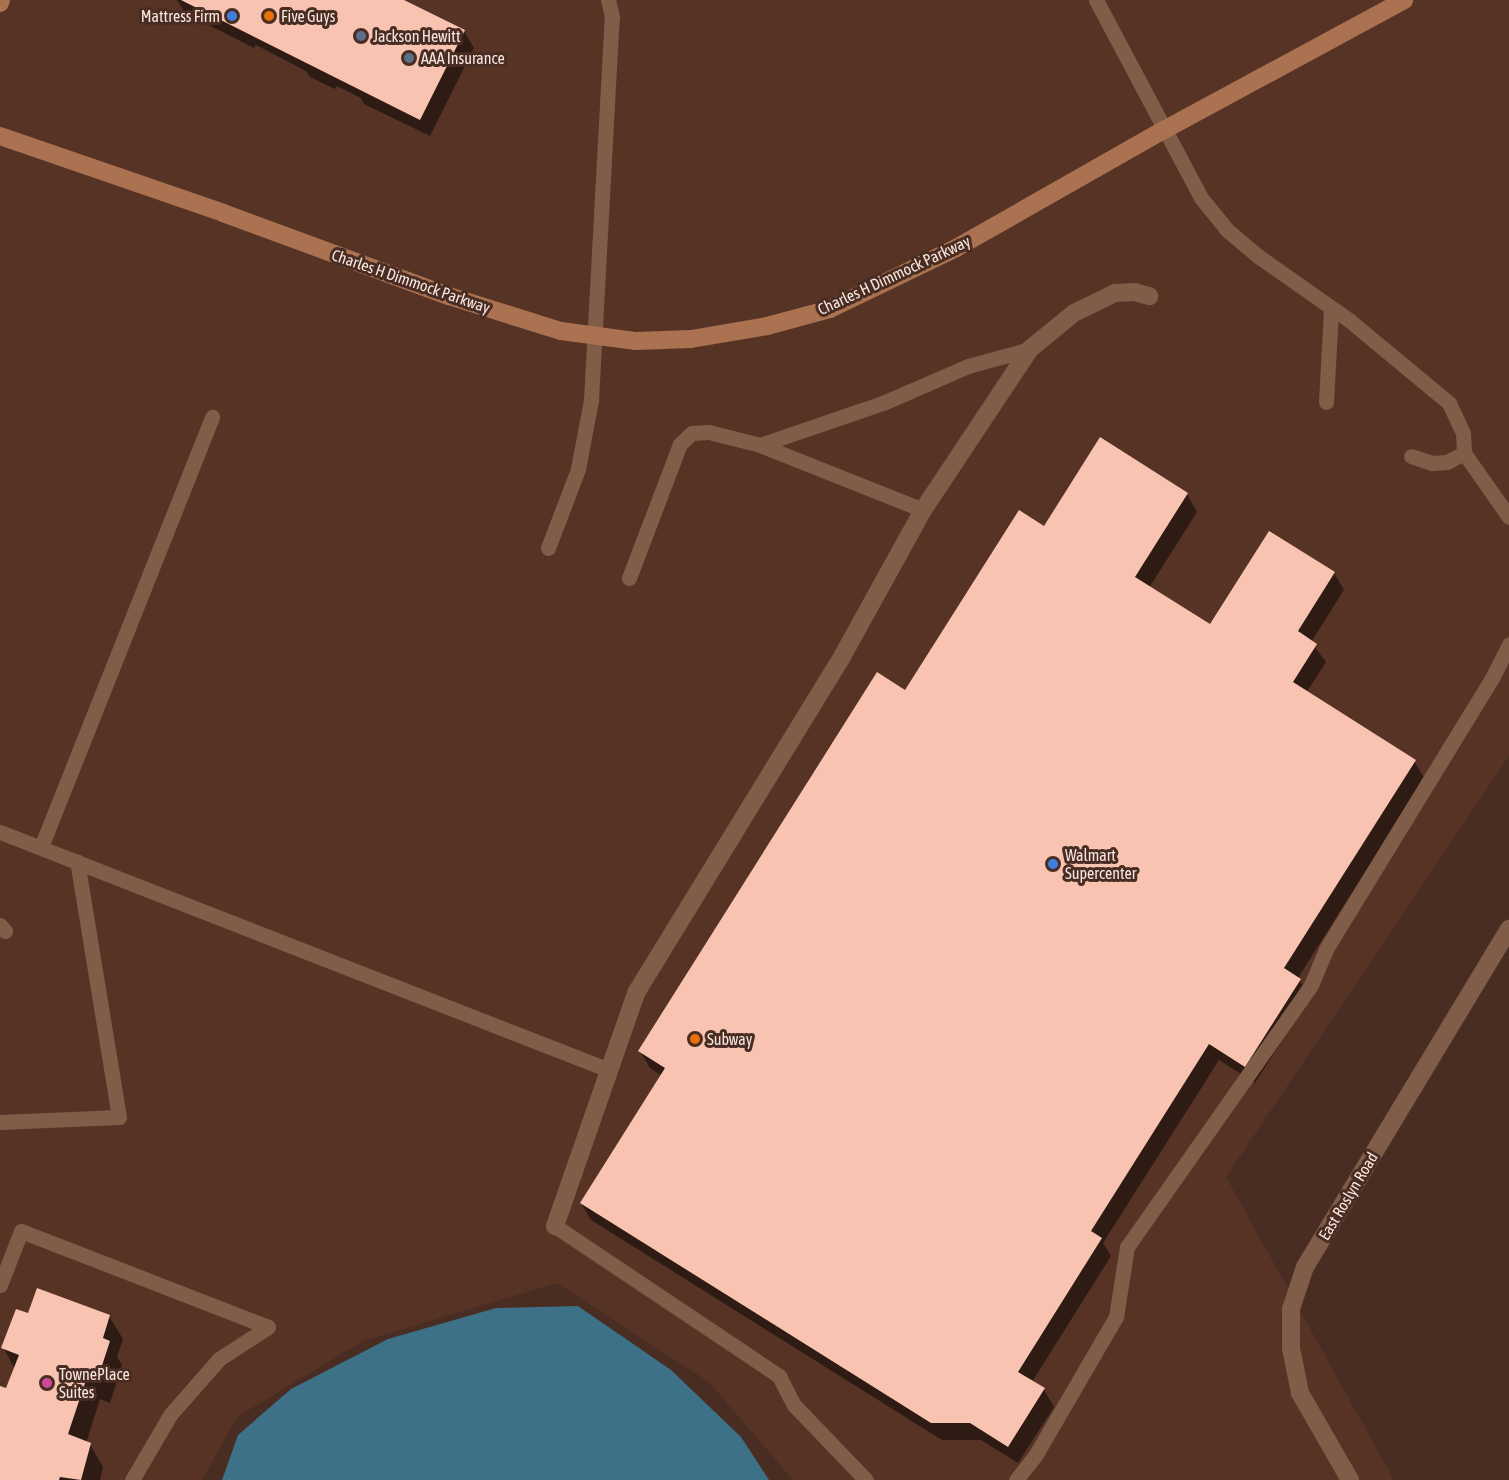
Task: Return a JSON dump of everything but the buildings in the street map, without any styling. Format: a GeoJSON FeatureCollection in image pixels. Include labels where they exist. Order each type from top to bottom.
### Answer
{"type":"FeatureCollection","features":[{"type":"Feature","properties":{"kind":"main road","name":"Charles H Dimmock Parkway"},"geometry":{"type":"LineString","coordinates":[[0,136],[223,213],[449,296],[561,331],[636,341],[691,339],[767,326],[830,309],[956,248],[1164,130],[1404,0]]}},
{"type":"Feature","properties":{"kind":"street"},"geometry":{"type":"LineString","coordinates":[[555,1226],[636,993],[843,654],[923,510],[1029,349],[1074,313],[1115,293],[1134,292],[1149,296]]}},
{"type":"Feature","properties":{"kind":"street","name":"East Roslyn Road"},"geometry":{"type":"LineString","coordinates":[[1350,1480],[1300,1394],[1291,1348],[1291,1309],[1305,1267],[1509,929]]}},
{"type":"Feature","properties":{"kind":"lane"},"geometry":{"type":"LineString","coordinates":[[548,548],[565,508],[585,444],[591,400],[592,335],[612,17],[608,0]]}},
{"type":"Feature","properties":{"kind":"lane"},"geometry":{"type":"LineString","coordinates":[[1096,0],[1202,199],[1227,230],[1258,256],[1348,320],[1449,403],[1463,433],[1464,453],[1509,517]]}},
{"type":"Feature","properties":{"kind":"lane"},"geometry":{"type":"LineString","coordinates":[[1326,402],[1331,310]]}},
{"type":"Feature","properties":{"kind":"lane"},"geometry":{"type":"LineString","coordinates":[[760,445],[883,403],[968,366],[1029,349]]}},
{"type":"Feature","properties":{"kind":"lane"},"geometry":{"type":"LineString","coordinates":[[41,847],[212,417]]}},
{"type":"Feature","properties":{"kind":"lane"},"geometry":{"type":"LineString","coordinates":[[629,578],[680,444],[692,433],[709,432],[760,445],[923,510]]}},
{"type":"Feature","properties":{"kind":"lane"},"geometry":{"type":"LineString","coordinates":[[1411,456],[1432,463],[1447,462],[1464,453]]}},
{"type":"Feature","properties":{"kind":"lane"},"geometry":{"type":"LineString","coordinates":[[1016,1480],[1035,1456],[1116,1317],[1127,1247],[1311,985],[1326,950],[1492,678],[1509,644]]}},
{"type":"Feature","properties":{"kind":"lane"},"geometry":{"type":"LineString","coordinates":[[0,832],[609,1070]]}},
{"type":"Feature","properties":{"kind":"lane"},"geometry":{"type":"LineString","coordinates":[[0,1122],[119,1117],[77,861]]}},
{"type":"Feature","properties":{"kind":"lane"},"geometry":{"type":"LineString","coordinates":[[555,1226],[779,1376],[795,1405],[866,1480]]}},
{"type":"Feature","properties":{"kind":"lane"},"geometry":{"type":"LineString","coordinates":[[0,1285],[21,1231],[268,1327],[219,1359],[170,1415],[132,1480]]}},
{"type":"Feature","properties":{"kind":"shaded area"},"geometry":{"type":"Polygon","coordinates":[[[0,0],[1509,0],[1509,756],[1226,1177],[1394,1480],[793,1480],[709,1382],[557,1283],[363,1341],[237,1417],[202,1480],[0,1480],[0,0]]]}},
{"type":"Feature","properties":{"kind":"water"},"geometry":{"type":"Polygon","coordinates":[[[578,1306],[671,1370],[741,1437],[769,1480],[222,1480],[238,1435],[291,1389],[388,1339],[496,1308],[578,1306]]]}},
{"type":"Feature","properties":{"kind":"place","name":"Mattress Firm"},"geometry":{"type":"Point","coordinates":[232,16]}},
{"type":"Feature","properties":{"kind":"place","name":"Five Guys"},"geometry":{"type":"Point","coordinates":[269,16]}},
{"type":"Feature","properties":{"kind":"place","name":"Jackson Hewitt"},"geometry":{"type":"Point","coordinates":[361,36]}},
{"type":"Feature","properties":{"kind":"place","name":"AAA Insurance"},"geometry":{"type":"Point","coordinates":[409,58]}},
{"type":"Feature","properties":{"kind":"place","name":"Walmart Supercenter"},"geometry":{"type":"Point","coordinates":[1053,864]}},
{"type":"Feature","properties":{"kind":"place","name":"Subway"},"geometry":{"type":"Point","coordinates":[695,1039]}},
{"type":"Feature","properties":{"kind":"place","name":"TownePlace Suites"},"geometry":{"type":"Point","coordinates":[47,1383]}}]}
